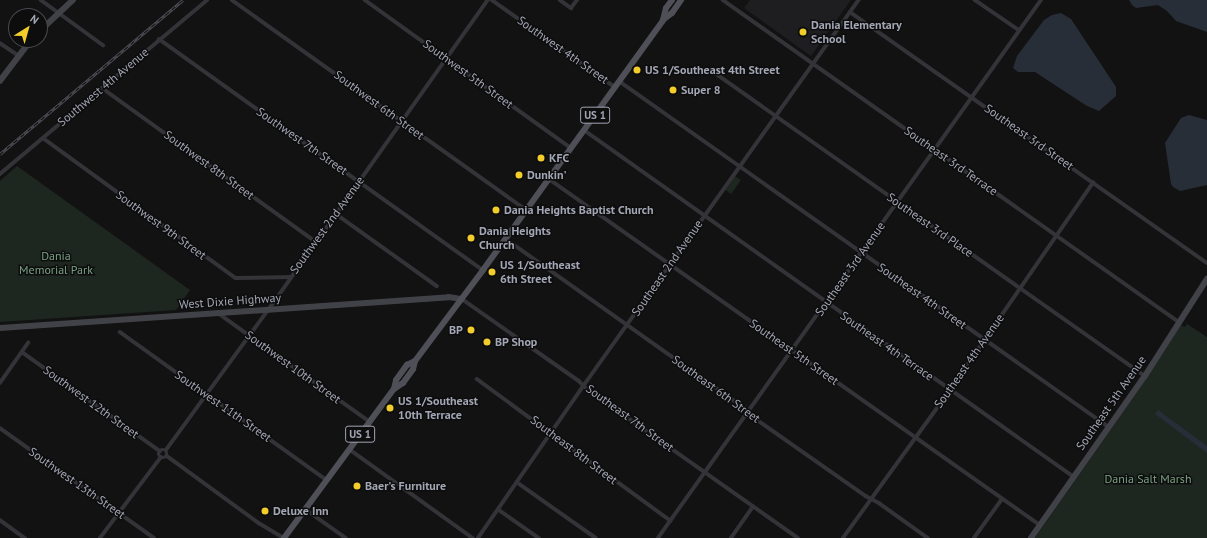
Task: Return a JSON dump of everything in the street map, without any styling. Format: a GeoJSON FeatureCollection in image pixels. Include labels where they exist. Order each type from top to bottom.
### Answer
{"type":"FeatureCollection","features":[{"type":"Feature","properties":{"kind":"main road"},"geometry":{"type":"LineString","coordinates":[[48,23],[73,0]]}},
{"type":"Feature","properties":{"kind":"main road","name":"US 1"},"geometry":{"type":"LineString","coordinates":[[663,20],[666,8],[672,0]]}},
{"type":"Feature","properties":{"kind":"main road","name":"US 1"},"geometry":{"type":"LineString","coordinates":[[284,538],[394,389],[396,380],[407,365],[415,361],[462,299],[663,20],[672,13],[681,0]]}},
{"type":"Feature","properties":{"kind":"main road"},"geometry":{"type":"LineString","coordinates":[[0,81],[24,48]]}},
{"type":"Feature","properties":{"kind":"main road","name":"Southeast 5th Avenue"},"geometry":{"type":"LineString","coordinates":[[1031,538],[1145,376],[1207,279]]}},
{"type":"Feature","properties":{"kind":"main road","name":"West Dixie Highway"},"geometry":{"type":"LineString","coordinates":[[0,328],[449,297],[462,299]]}},
{"type":"Feature","properties":{"kind":"street"},"geometry":{"type":"LineString","coordinates":[[41,0],[103,45]]}},
{"type":"Feature","properties":{"kind":"street","name":"Southwest 4th Avenue"},"geometry":{"type":"LineString","coordinates":[[0,174],[207,0]]}},
{"type":"Feature","properties":{"kind":"street","name":"Southwest 6th Street"},"geometry":{"type":"LineString","coordinates":[[232,0],[526,210]]}},
{"type":"Feature","properties":{"kind":"street","name":"Southwest 5th Street"},"geometry":{"type":"LineString","coordinates":[[365,0],[448,58],[571,148]]}},
{"type":"Feature","properties":{"kind":"street","name":"Southwest 2nd Avenue"},"geometry":{"type":"LineString","coordinates":[[166,450],[269,309],[488,0]]}},
{"type":"Feature","properties":{"kind":"street","name":"Southwest 4th Street"},"geometry":{"type":"LineString","coordinates":[[492,0],[617,84]]}},
{"type":"Feature","properties":{"kind":"street"},"geometry":{"type":"LineString","coordinates":[[560,0],[571,8],[577,0]]}},
{"type":"Feature","properties":{"kind":"street","name":"Southeast 3rd Terrace"},"geometry":{"type":"LineString","coordinates":[[723,0],[1179,322]]}},
{"type":"Feature","properties":{"kind":"street","name":"Southeast 2nd Avenue"},"geometry":{"type":"LineString","coordinates":[[478,538],[518,483],[626,326],[859,0]]}},
{"type":"Feature","properties":{"kind":"street"},"geometry":{"type":"LineString","coordinates":[[975,0],[1019,30]]}},
{"type":"Feature","properties":{"kind":"street","name":"Southeast 3rd Avenue"},"geometry":{"type":"LineString","coordinates":[[658,538],[862,254],[934,149],[1041,0]]}},
{"type":"Feature","properties":{"kind":"street","name":"Southeast 3rd Street"},"geometry":{"type":"LineString","coordinates":[[850,12],[1207,263]]}},
{"type":"Feature","properties":{"kind":"street","name":"Southwest 7th Street"},"geometry":{"type":"LineString","coordinates":[[159,40],[483,270]]}},
{"type":"Feature","properties":{"kind":"street"},"geometry":{"type":"LineString","coordinates":[[0,43],[18,56]]}},
{"type":"Feature","properties":{"kind":"street","name":"Southeast 3rd Place"},"geometry":{"type":"LineString","coordinates":[[715,73],[776,115],[897,203],[1021,288],[1145,376]]}},
{"type":"Feature","properties":{"kind":"street","name":"Southeast 4th Street"},"geometry":{"type":"LineString","coordinates":[[617,84],[739,167],[1109,427]]}},
{"type":"Feature","properties":{"kind":"street","name":"Southwest 8th Street"},"geometry":{"type":"LineString","coordinates":[[102,88],[316,242]]}},
{"type":"Feature","properties":{"kind":"street","name":"Southeast 4th Terrace"},"geometry":{"type":"LineString","coordinates":[[584,130],[1074,477]]}},
{"type":"Feature","properties":{"kind":"street","name":"Southwest 9th Street"},"geometry":{"type":"LineString","coordinates":[[43,138],[236,278],[291,277]]}},
{"type":"Feature","properties":{"kind":"street","name":"Southeast 5th Street"},"geometry":{"type":"LineString","coordinates":[[549,179],[914,438],[1040,525]]}},
{"type":"Feature","properties":{"kind":"street","name":"Southeast 4th Avenue"},"geometry":{"type":"LineString","coordinates":[[843,538],[950,390],[1093,183]]}},
{"type":"Feature","properties":{"kind":"street"},"geometry":{"type":"LineString","coordinates":[[336,214],[436,286]]}},
{"type":"Feature","properties":{"kind":"street","name":"Southeast 6th Street"},"geometry":{"type":"LineString","coordinates":[[506,239],[626,326],[928,538]]}},
{"type":"Feature","properties":{"kind":"street","name":"Southeast 7th Street"},"geometry":{"type":"LineString","coordinates":[[462,299],[798,538]]}},
{"type":"Feature","properties":{"kind":"street","name":"Southwest 10th Street"},"geometry":{"type":"LineString","coordinates":[[217,312],[370,422]]}},
{"type":"Feature","properties":{"kind":"street","name":"Southwest 11th Street"},"geometry":{"type":"LineString","coordinates":[[120,332],[327,480]]}},
{"type":"Feature","properties":{"kind":"street"},"geometry":{"type":"LineString","coordinates":[[0,383],[28,343]]}},
{"type":"Feature","properties":{"kind":"street","name":"Southwest 12th Street"},"geometry":{"type":"LineString","coordinates":[[22,352],[160,451]]}},
{"type":"Feature","properties":{"kind":"street","name":"Southeast 8th Street"},"geometry":{"type":"LineString","coordinates":[[477,379],[671,521]]}},
{"type":"Feature","properties":{"kind":"street","name":"Southwest 13th Street"},"geometry":{"type":"LineString","coordinates":[[0,428],[154,538]]}},
{"type":"Feature","properties":{"kind":"street"},"geometry":{"type":"LineString","coordinates":[[349,449],[473,538]]}},
{"type":"Feature","properties":{"kind":"street"},"geometry":{"type":"LineString","coordinates":[[161,457],[160,451],[166,450],[167,456],[259,523],[284,538]]}},
{"type":"Feature","properties":{"kind":"street"},"geometry":{"type":"LineString","coordinates":[[100,538],[161,457],[167,456]]}},
{"type":"Feature","properties":{"kind":"street"},"geometry":{"type":"LineString","coordinates":[[518,483],[596,538]]}},
{"type":"Feature","properties":{"kind":"street"},"geometry":{"type":"LineString","coordinates":[[974,538],[1002,499]]}},
{"type":"Feature","properties":{"kind":"street"},"geometry":{"type":"LineString","coordinates":[[731,538],[753,507]]}},
{"type":"Feature","properties":{"kind":"street"},"geometry":{"type":"LineString","coordinates":[[305,509],[346,538]]}},
{"type":"Feature","properties":{"kind":"street"},"geometry":{"type":"LineString","coordinates":[[499,510],[539,538]]}},
{"type":"Feature","properties":{"kind":"street"},"geometry":{"type":"LineString","coordinates":[[0,520],[25,538]]}},
{"type":"Feature","properties":{"kind":"shaded area","name":"Dania Elementary School"},"geometry":{"type":"Polygon","coordinates":[[[750,0],[851,0],[811,56],[744,8],[750,0]]]}},
{"type":"Feature","properties":{"kind":"shaded area"},"geometry":{"type":"Polygon","coordinates":[[[1129,0],[1207,0],[1207,32],[1176,21],[1167,11],[1158,5],[1136,8],[1129,0]]]}},
{"type":"Feature","properties":{"kind":"shaded area"},"geometry":{"type":"Polygon","coordinates":[[[1061,13],[1071,19],[1116,87],[1116,96],[1099,111],[1087,106],[1035,72],[1018,72],[1013,68],[1017,56],[1044,20],[1052,15],[1061,13]]]}},
{"type":"Feature","properties":{"kind":"shaded area"},"geometry":{"type":"Polygon","coordinates":[[[1189,115],[1207,120],[1207,185],[1180,191],[1171,184],[1165,143],[1181,118],[1189,115]]]}},
{"type":"Feature","properties":{"kind":"shaded area"},"geometry":{"type":"Polygon","coordinates":[[[1158,410],[1207,446],[1207,453],[1155,414],[1158,410]]]}},
{"type":"Feature","properties":{"kind":"green space","name":"Dania Memorial Park"},"geometry":{"type":"Polygon","coordinates":[[[17,166],[190,290],[176,310],[0,322],[0,181],[17,166]]]}},
{"type":"Feature","properties":{"kind":"green space"},"geometry":{"type":"Polygon","coordinates":[[[735,176],[741,180],[731,194],[725,190],[735,176]]]}},
{"type":"Feature","properties":{"kind":"green space","name":"Dania Salt Marsh"},"geometry":{"type":"Polygon","coordinates":[[[1187,324],[1207,337],[1207,538],[1035,538],[1147,378],[1181,325],[1185,327],[1187,324]]]}},
{"type":"Feature","properties":{"kind":"railway"},"geometry":{"type":"LineString","coordinates":[[0,154],[183,0]]}},
{"type":"Feature","properties":{"kind":"place","name":"Dania Elementary School"},"geometry":{"type":"Point","coordinates":[803,32]}},
{"type":"Feature","properties":{"kind":"place","name":"US 1/Southeast 4th Street"},"geometry":{"type":"Point","coordinates":[637,70]}},
{"type":"Feature","properties":{"kind":"place","name":"Super 8"},"geometry":{"type":"Point","coordinates":[673,90]}},
{"type":"Feature","properties":{"kind":"place","name":"KFC"},"geometry":{"type":"Point","coordinates":[541,158]}},
{"type":"Feature","properties":{"kind":"place","name":"Dunkin'"},"geometry":{"type":"Point","coordinates":[519,175]}},
{"type":"Feature","properties":{"kind":"place","name":"Dania Heights Baptist Church"},"geometry":{"type":"Point","coordinates":[496,210]}},
{"type":"Feature","properties":{"kind":"place","name":"Dania Heights Church"},"geometry":{"type":"Point","coordinates":[471,238]}},
{"type":"Feature","properties":{"kind":"place","name":"US 1/Southeast 6th Street"},"geometry":{"type":"Point","coordinates":[492,272]}},
{"type":"Feature","properties":{"kind":"place","name":"BP"},"geometry":{"type":"Point","coordinates":[471,330]}},
{"type":"Feature","properties":{"kind":"place","name":"BP Shop"},"geometry":{"type":"Point","coordinates":[487,342]}},
{"type":"Feature","properties":{"kind":"place","name":"US 1/Southeast 10th Terrace"},"geometry":{"type":"Point","coordinates":[390,408]}},
{"type":"Feature","properties":{"kind":"place","name":"Baer's Furniture"},"geometry":{"type":"Point","coordinates":[357,486]}},
{"type":"Feature","properties":{"kind":"place","name":"Deluxe Inn"},"geometry":{"type":"Point","coordinates":[265,511]}}]}
